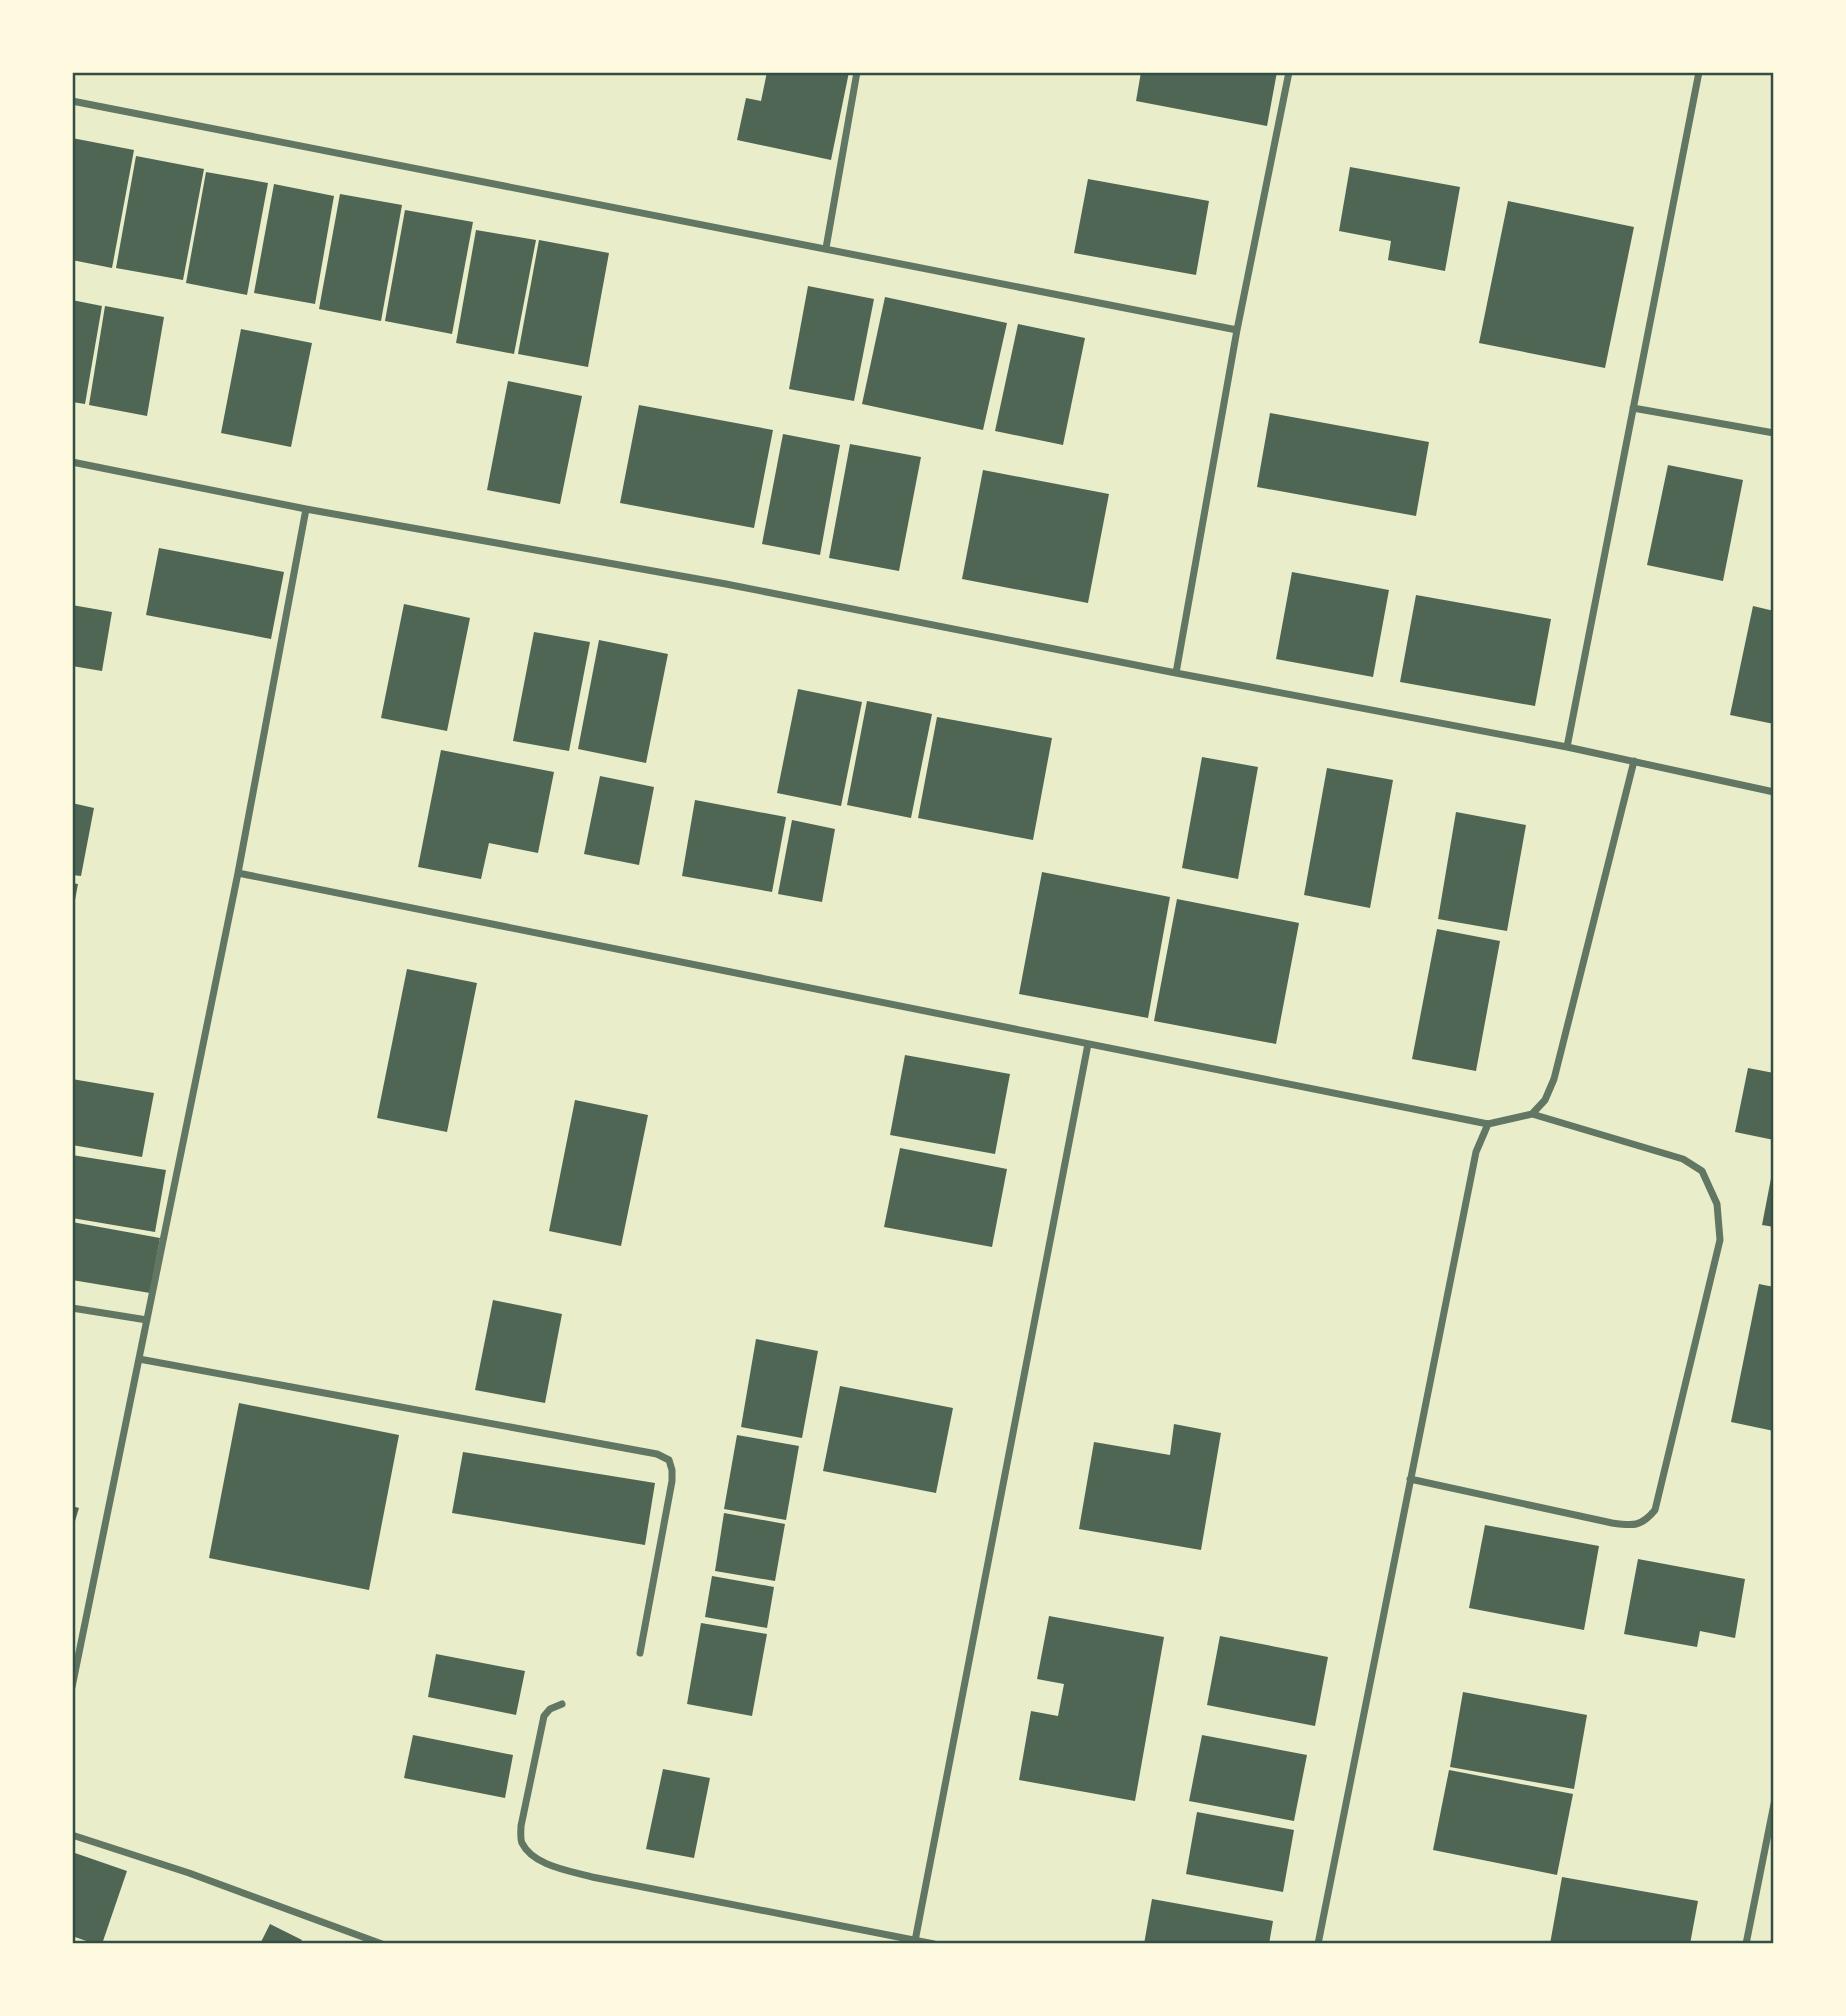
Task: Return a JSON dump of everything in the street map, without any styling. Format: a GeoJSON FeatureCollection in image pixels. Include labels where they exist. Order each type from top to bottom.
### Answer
{"type":"FeatureCollection","features":[{"type":"Feature","properties":{"kind":"street"},"geometry":{"type":"LineString","coordinates":[[826,248],[857,72]]}},
{"type":"Feature","properties":{"kind":"street"},"geometry":{"type":"LineString","coordinates":[[1176,673],[1237,330],[1289,72]]}},
{"type":"Feature","properties":{"kind":"street"},"geometry":{"type":"LineString","coordinates":[[1567,747],[1699,72]]}},
{"type":"Feature","properties":{"kind":"street"},"geometry":{"type":"LineString","coordinates":[[72,101],[1237,330]]}},
{"type":"Feature","properties":{"kind":"street"},"geometry":{"type":"LineString","coordinates":[[1633,408],[1774,433]]}},
{"type":"Feature","properties":{"kind":"street"},"geometry":{"type":"LineString","coordinates":[[72,462],[306,509],[726,584],[1567,747],[1774,792]]}},
{"type":"Feature","properties":{"kind":"street"},"geometry":{"type":"LineString","coordinates":[[72,1687],[238,873],[306,509]]}},
{"type":"Feature","properties":{"kind":"street"},"geometry":{"type":"LineString","coordinates":[[1532,1114],[1545,1100],[1554,1079],[1634,761]]}},
{"type":"Feature","properties":{"kind":"street"},"geometry":{"type":"LineString","coordinates":[[238,873],[1488,1124],[1532,1114],[1683,1159],[1702,1171],[1717,1204],[1720,1240],[1655,1510],[1645,1522],[1629,1525],[1612,1523],[1410,1479]]}},
{"type":"Feature","properties":{"kind":"street"},"geometry":{"type":"LineString","coordinates":[[915,1941],[1088,1044]]}},
{"type":"Feature","properties":{"kind":"street"},"geometry":{"type":"LineString","coordinates":[[1318,1944],[1476,1152],[1488,1124]]}},
{"type":"Feature","properties":{"kind":"street"},"geometry":{"type":"LineString","coordinates":[[72,1308],[147,1320]]}},
{"type":"Feature","properties":{"kind":"street"},"geometry":{"type":"LineString","coordinates":[[139,1359],[657,1454],[669,1460],[673,1481],[640,1653]]}},
{"type":"Feature","properties":{"kind":"street"},"geometry":{"type":"LineString","coordinates":[[562,1703],[550,1709],[544,1716],[521,1826],[522,1842],[534,1855],[549,1865],[592,1877],[934,1944]]}},
{"type":"Feature","properties":{"kind":"street"},"geometry":{"type":"LineString","coordinates":[[1746,1944],[1774,1804]]}},
{"type":"Feature","properties":{"kind":"street"},"geometry":{"type":"LineString","coordinates":[[72,1835],[188,1873],[382,1944]]}},
{"type":"Feature","properties":{"kind":"building"},"geometry":{"type":"Polygon","coordinates":[[[767,72],[849,72],[831,160],[737,140],[746,98],[761,101],[767,72]]]}},
{"type":"Feature","properties":{"kind":"building"},"geometry":{"type":"Polygon","coordinates":[[[1141,72],[1277,72],[1267,126],[1136,101],[1141,72]]]}},
{"type":"Feature","properties":{"kind":"building"},"geometry":{"type":"Polygon","coordinates":[[[72,138],[134,150],[112,268],[72,260],[72,138]]]}},
{"type":"Feature","properties":{"kind":"building"},"geometry":{"type":"Polygon","coordinates":[[[136,156],[204,169],[183,280],[116,268],[136,156]]]}},
{"type":"Feature","properties":{"kind":"building"},"geometry":{"type":"Polygon","coordinates":[[[1350,167],[1460,187],[1445,271],[1388,260],[1391,241],[1339,231],[1350,167]]]}},
{"type":"Feature","properties":{"kind":"building"},"geometry":{"type":"Polygon","coordinates":[[[206,172],[268,183],[247,295],[186,283],[206,172]]]}},
{"type":"Feature","properties":{"kind":"building"},"geometry":{"type":"Polygon","coordinates":[[[1088,179],[1209,201],[1196,275],[1074,253],[1088,179]]]}},
{"type":"Feature","properties":{"kind":"building"},"geometry":{"type":"Polygon","coordinates":[[[274,184],[334,196],[315,304],[254,293],[274,184]]]}},
{"type":"Feature","properties":{"kind":"building"},"geometry":{"type":"Polygon","coordinates":[[[340,194],[402,205],[381,321],[319,309],[340,194]]]}},
{"type":"Feature","properties":{"kind":"building"},"geometry":{"type":"Polygon","coordinates":[[[1508,201],[1634,227],[1605,368],[1479,343],[1508,201]]]}},
{"type":"Feature","properties":{"kind":"building"},"geometry":{"type":"Polygon","coordinates":[[[405,210],[473,222],[452,334],[385,321],[405,210]]]}},
{"type":"Feature","properties":{"kind":"building"},"geometry":{"type":"Polygon","coordinates":[[[476,230],[536,240],[514,354],[456,343],[476,230]]]}},
{"type":"Feature","properties":{"kind":"building"},"geometry":{"type":"Polygon","coordinates":[[[539,240],[609,253],[588,367],[518,354],[539,240]]]}},
{"type":"Feature","properties":{"kind":"building"},"geometry":{"type":"Polygon","coordinates":[[[808,286],[874,299],[854,401],[789,389],[808,286]]]}},
{"type":"Feature","properties":{"kind":"building"},"geometry":{"type":"Polygon","coordinates":[[[885,297],[1007,323],[983,430],[862,404],[885,297]]]}},
{"type":"Feature","properties":{"kind":"building"},"geometry":{"type":"Polygon","coordinates":[[[72,300],[102,306],[85,404],[72,402],[72,300]]]}},
{"type":"Feature","properties":{"kind":"building"},"geometry":{"type":"Polygon","coordinates":[[[105,306],[164,317],[147,416],[89,405],[105,306]]]}},
{"type":"Feature","properties":{"kind":"building"},"geometry":{"type":"Polygon","coordinates":[[[1018,324],[1085,338],[1063,445],[995,431],[1018,324]]]}},
{"type":"Feature","properties":{"kind":"building"},"geometry":{"type":"Polygon","coordinates":[[[241,329],[312,343],[291,447],[221,433],[241,329]]]}},
{"type":"Feature","properties":{"kind":"building"},"geometry":{"type":"Polygon","coordinates":[[[508,381],[582,396],[560,504],[487,490],[508,381]]]}},
{"type":"Feature","properties":{"kind":"building"},"geometry":{"type":"Polygon","coordinates":[[[639,405],[773,430],[754,528],[620,503],[639,405]]]}},
{"type":"Feature","properties":{"kind":"building"},"geometry":{"type":"Polygon","coordinates":[[[1270,413],[1429,442],[1416,516],[1257,487],[1270,413]]]}},
{"type":"Feature","properties":{"kind":"building"},"geometry":{"type":"Polygon","coordinates":[[[783,434],[840,445],[820,555],[762,544],[783,434]]]}},
{"type":"Feature","properties":{"kind":"building"},"geometry":{"type":"Polygon","coordinates":[[[850,444],[921,457],[899,571],[829,558],[850,444]]]}},
{"type":"Feature","properties":{"kind":"building"},"geometry":{"type":"Polygon","coordinates":[[[1668,465],[1743,480],[1723,581],[1647,565],[1668,465]]]}},
{"type":"Feature","properties":{"kind":"building"},"geometry":{"type":"Polygon","coordinates":[[[983,470],[1109,494],[1088,603],[962,579],[983,470]]]}},
{"type":"Feature","properties":{"kind":"building"},"geometry":{"type":"Polygon","coordinates":[[[159,548],[284,572],[271,639],[146,615],[159,548]]]}},
{"type":"Feature","properties":{"kind":"building"},"geometry":{"type":"Polygon","coordinates":[[[1292,572],[1389,590],[1373,677],[1276,659],[1292,572]]]}},
{"type":"Feature","properties":{"kind":"building"},"geometry":{"type":"Polygon","coordinates":[[[1416,595],[1551,619],[1535,706],[1400,682],[1416,595]]]}},
{"type":"Feature","properties":{"kind":"building"},"geometry":{"type":"Polygon","coordinates":[[[404,604],[470,618],[447,731],[381,718],[404,604]]]}},
{"type":"Feature","properties":{"kind":"building"},"geometry":{"type":"Polygon","coordinates":[[[72,605],[112,612],[102,671],[72,666],[72,605]]]}},
{"type":"Feature","properties":{"kind":"building"},"geometry":{"type":"Polygon","coordinates":[[[1753,606],[1774,611],[1774,724],[1730,715],[1753,606]]]}},
{"type":"Feature","properties":{"kind":"building"},"geometry":{"type":"Polygon","coordinates":[[[534,632],[590,642],[569,751],[513,741],[534,632]]]}},
{"type":"Feature","properties":{"kind":"building"},"geometry":{"type":"Polygon","coordinates":[[[599,640],[668,654],[646,763],[578,749],[599,640]]]}},
{"type":"Feature","properties":{"kind":"building"},"geometry":{"type":"Polygon","coordinates":[[[798,689],[862,702],[841,806],[777,793],[798,689]]]}},
{"type":"Feature","properties":{"kind":"building"},"geometry":{"type":"Polygon","coordinates":[[[867,701],[932,714],[911,818],[847,805],[867,701]]]}},
{"type":"Feature","properties":{"kind":"building"},"geometry":{"type":"Polygon","coordinates":[[[937,717],[1052,738],[1033,840],[918,818],[937,717]]]}},
{"type":"Feature","properties":{"kind":"building"},"geometry":{"type":"Polygon","coordinates":[[[441,750],[554,772],[538,853],[489,843],[481,879],[418,867],[441,750]]]}},
{"type":"Feature","properties":{"kind":"building"},"geometry":{"type":"Polygon","coordinates":[[[1202,757],[1258,767],[1238,879],[1182,868],[1202,757]]]}},
{"type":"Feature","properties":{"kind":"building"},"geometry":{"type":"Polygon","coordinates":[[[1327,768],[1393,780],[1370,908],[1304,895],[1327,768]]]}},
{"type":"Feature","properties":{"kind":"building"},"geometry":{"type":"Polygon","coordinates":[[[600,776],[654,787],[639,865],[584,854],[600,776]]]}},
{"type":"Feature","properties":{"kind":"building"},"geometry":{"type":"Polygon","coordinates":[[[695,800],[786,817],[772,892],[682,876],[695,800]]]}},
{"type":"Feature","properties":{"kind":"building"},"geometry":{"type":"Polygon","coordinates":[[[72,803],[94,808],[81,876],[72,875],[72,803]]]}},
{"type":"Feature","properties":{"kind":"building"},"geometry":{"type":"Polygon","coordinates":[[[1456,812],[1526,825],[1507,931],[1438,919],[1456,812]]]}},
{"type":"Feature","properties":{"kind":"building"},"geometry":{"type":"Polygon","coordinates":[[[792,820],[835,829],[822,902],[778,894],[792,820]]]}},
{"type":"Feature","properties":{"kind":"building"},"geometry":{"type":"Polygon","coordinates":[[[1042,872],[1170,897],[1148,1018],[1019,994],[1042,872]]]}},
{"type":"Feature","properties":{"kind":"building"},"geometry":{"type":"Polygon","coordinates":[[[72,883],[78,884],[73,911],[72,910],[72,883]]]}},
{"type":"Feature","properties":{"kind":"building"},"geometry":{"type":"Polygon","coordinates":[[[1177,899],[1299,923],[1276,1044],[1154,1021],[1177,899]]]}},
{"type":"Feature","properties":{"kind":"building"},"geometry":{"type":"Polygon","coordinates":[[[1437,929],[1500,941],[1476,1071],[1412,1059],[1437,929]]]}},
{"type":"Feature","properties":{"kind":"building"},"geometry":{"type":"Polygon","coordinates":[[[407,969],[477,983],[447,1132],[377,1118],[407,969]]]}},
{"type":"Feature","properties":{"kind":"building"},"geometry":{"type":"Polygon","coordinates":[[[905,1055],[1010,1074],[995,1154],[890,1135],[905,1055]]]}},
{"type":"Feature","properties":{"kind":"building"},"geometry":{"type":"Polygon","coordinates":[[[1748,1068],[1774,1073],[1774,1140],[1735,1132],[1748,1068]]]}},
{"type":"Feature","properties":{"kind":"building"},"geometry":{"type":"Polygon","coordinates":[[[72,1079],[154,1093],[142,1157],[72,1145],[72,1079]]]}},
{"type":"Feature","properties":{"kind":"building"},"geometry":{"type":"Polygon","coordinates":[[[575,1100],[648,1115],[621,1246],[549,1231],[575,1100]]]}},
{"type":"Feature","properties":{"kind":"building"},"geometry":{"type":"Polygon","coordinates":[[[900,1148],[1007,1169],[992,1247],[884,1227],[900,1148]]]}},
{"type":"Feature","properties":{"kind":"building"},"geometry":{"type":"Polygon","coordinates":[[[72,1155],[166,1170],[155,1232],[72,1218],[72,1155]]]}},
{"type":"Feature","properties":{"kind":"building"},"geometry":{"type":"Polygon","coordinates":[[[1774,1168],[1774,1227],[1762,1225],[1774,1168]]]}},
{"type":"Feature","properties":{"kind":"building"},"geometry":{"type":"Polygon","coordinates":[[[72,1222],[160,1238],[150,1293],[72,1280],[72,1222]]]}},
{"type":"Feature","properties":{"kind":"building"},"geometry":{"type":"Polygon","coordinates":[[[1759,1284],[1774,1287],[1774,1431],[1731,1422],[1759,1284]]]}},
{"type":"Feature","properties":{"kind":"building"},"geometry":{"type":"Polygon","coordinates":[[[493,1300],[562,1314],[545,1403],[475,1390],[493,1300]]]}},
{"type":"Feature","properties":{"kind":"building"},"geometry":{"type":"Polygon","coordinates":[[[756,1339],[818,1351],[802,1438],[741,1427],[756,1339]]]}},
{"type":"Feature","properties":{"kind":"building"},"geometry":{"type":"Polygon","coordinates":[[[840,1386],[953,1408],[936,1493],[823,1471],[840,1386]]]}},
{"type":"Feature","properties":{"kind":"building"},"geometry":{"type":"Polygon","coordinates":[[[239,1403],[399,1435],[369,1590],[209,1558],[239,1403]]]}},
{"type":"Feature","properties":{"kind":"building"},"geometry":{"type":"Polygon","coordinates":[[[1174,1424],[1221,1433],[1201,1550],[1079,1529],[1094,1442],[1170,1455],[1174,1424]]]}},
{"type":"Feature","properties":{"kind":"building"},"geometry":{"type":"Polygon","coordinates":[[[737,1435],[799,1446],[786,1520],[724,1509],[737,1435]]]}},
{"type":"Feature","properties":{"kind":"building"},"geometry":{"type":"Polygon","coordinates":[[[463,1452],[655,1483],[645,1545],[452,1513],[463,1452]]]}},
{"type":"Feature","properties":{"kind":"building"},"geometry":{"type":"Polygon","coordinates":[[[72,1506],[79,1508],[72,1531],[72,1506]]]}},
{"type":"Feature","properties":{"kind":"building"},"geometry":{"type":"Polygon","coordinates":[[[724,1513],[785,1524],[775,1581],[715,1571],[724,1513]]]}},
{"type":"Feature","properties":{"kind":"building"},"geometry":{"type":"Polygon","coordinates":[[[1485,1525],[1599,1546],[1584,1630],[1469,1608],[1485,1525]]]}},
{"type":"Feature","properties":{"kind":"building"},"geometry":{"type":"Polygon","coordinates":[[[1638,1559],[1745,1579],[1735,1638],[1700,1631],[1697,1647],[1624,1634],[1638,1559]]]}},
{"type":"Feature","properties":{"kind":"building"},"geometry":{"type":"Polygon","coordinates":[[[712,1576],[774,1587],[767,1628],[705,1617],[712,1576]]]}},
{"type":"Feature","properties":{"kind":"building"},"geometry":{"type":"Polygon","coordinates":[[[1049,1616],[1164,1637],[1135,1801],[1019,1780],[1031,1711],[1058,1716],[1064,1684],[1037,1679],[1049,1616]]]}},
{"type":"Feature","properties":{"kind":"building"},"geometry":{"type":"Polygon","coordinates":[[[701,1623],[767,1634],[752,1716],[687,1704],[701,1623]]]}},
{"type":"Feature","properties":{"kind":"building"},"geometry":{"type":"Polygon","coordinates":[[[1220,1636],[1328,1657],[1315,1726],[1207,1705],[1220,1636]]]}},
{"type":"Feature","properties":{"kind":"building"},"geometry":{"type":"Polygon","coordinates":[[[436,1654],[525,1671],[516,1715],[428,1697],[436,1654]]]}},
{"type":"Feature","properties":{"kind":"building"},"geometry":{"type":"Polygon","coordinates":[[[1463,1692],[1587,1715],[1574,1789],[1450,1767],[1463,1692]]]}},
{"type":"Feature","properties":{"kind":"building"},"geometry":{"type":"Polygon","coordinates":[[[413,1735],[513,1755],[505,1798],[404,1778],[413,1735]]]}},
{"type":"Feature","properties":{"kind":"building"},"geometry":{"type":"Polygon","coordinates":[[[1202,1735],[1307,1755],[1294,1821],[1189,1801],[1202,1735]]]}},
{"type":"Feature","properties":{"kind":"building"},"geometry":{"type":"Polygon","coordinates":[[[663,1769],[710,1778],[694,1858],[646,1849],[663,1769]]]}},
{"type":"Feature","properties":{"kind":"building"},"geometry":{"type":"Polygon","coordinates":[[[1449,1770],[1573,1794],[1557,1875],[1433,1850],[1449,1770]]]}},
{"type":"Feature","properties":{"kind":"building"},"geometry":{"type":"Polygon","coordinates":[[[1197,1812],[1294,1830],[1283,1892],[1186,1874],[1197,1812]]]}},
{"type":"Feature","properties":{"kind":"building"},"geometry":{"type":"Polygon","coordinates":[[[72,1852],[127,1871],[102,1944],[72,1936],[72,1852]]]}},
{"type":"Feature","properties":{"kind":"building"},"geometry":{"type":"Polygon","coordinates":[[[1562,1877],[1698,1901],[1690,1944],[1550,1944],[1562,1877]]]}},
{"type":"Feature","properties":{"kind":"building"},"geometry":{"type":"Polygon","coordinates":[[[1152,1899],[1273,1921],[1269,1944],[1144,1944],[1152,1899]]]}},
{"type":"Feature","properties":{"kind":"building"},"geometry":{"type":"Polygon","coordinates":[[[270,1924],[302,1940],[300,1944],[260,1944],[270,1924]]]}}]}
